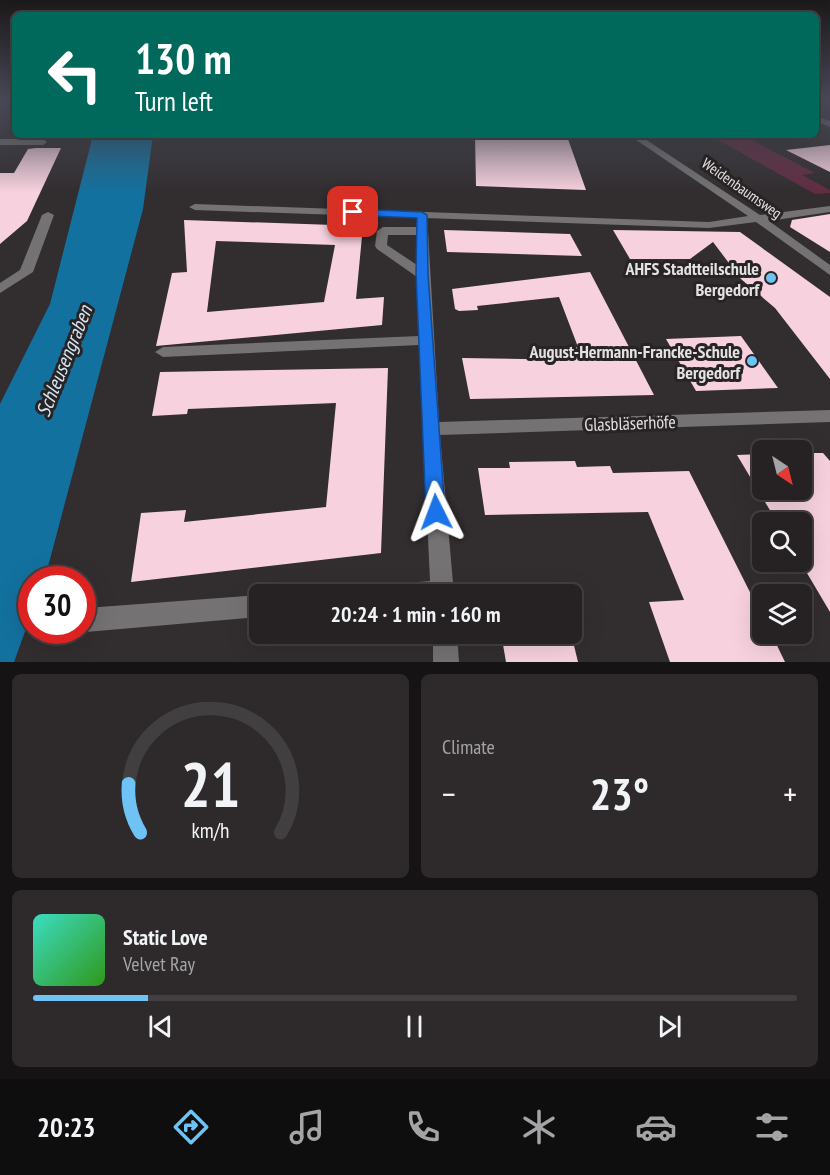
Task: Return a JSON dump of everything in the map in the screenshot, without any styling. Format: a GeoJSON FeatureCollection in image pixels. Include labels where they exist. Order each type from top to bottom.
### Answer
{"type":"FeatureCollection","features":[{"type":"Feature","properties":{"kind":"street","name":"Weidenbaumsweg"},"geometry":{"type":"LineString","coordinates":[[638,138],[759,219],[830,271]]}},
{"type":"Feature","properties":{"kind":"street"},"geometry":{"type":"LineString","coordinates":[[0,142],[43,142]]}},
{"type":"Feature","properties":{"kind":"street"},"geometry":{"type":"LineString","coordinates":[[195,207],[709,225],[830,210]]}},
{"type":"Feature","properties":{"kind":"street"},"geometry":{"type":"LineString","coordinates":[[0,290],[26,272],[48,215]]}},
{"type":"Feature","properties":{"kind":"street"},"geometry":{"type":"LineString","coordinates":[[422,215],[422,274],[430,429],[441,584]]}},
{"type":"Feature","properties":{"kind":"street"},"geometry":{"type":"LineString","coordinates":[[422,231],[383,231],[381,246],[422,274]]}},
{"type":"Feature","properties":{"kind":"street"},"geometry":{"type":"LineString","coordinates":[[163,352],[427,340]]}},
{"type":"Feature","properties":{"kind":"street","name":"Glasbläserhöfe"},"geometry":{"type":"LineString","coordinates":[[430,429],[830,416]]}},
{"type":"Feature","properties":{"kind":"street"},"geometry":{"type":"LineString","coordinates":[[96,619],[249,607]]}},
{"type":"Feature","properties":{"kind":"street"},"geometry":{"type":"LineString","coordinates":[[445,644],[447,662]]}},
{"type":"Feature","properties":{"kind":"shaded area"},"geometry":{"type":"Polygon","coordinates":[[[714,138],[748,138],[815,173],[802,175],[830,190],[830,193],[815,194],[714,138]]]}},
{"type":"Feature","properties":{"kind":"water","name":"Schleusengraben"},"geometry":{"type":"Polygon","coordinates":[[[92,138],[153,138],[143,209],[48,566],[18,566],[18,644],[21,644],[14,662],[0,662],[0,404],[50,304],[92,138]]]}},
{"type":"Feature","properties":{"kind":"building"},"geometry":{"type":"Polygon","coordinates":[[[475,138],[548,138],[568,139],[586,190],[476,186],[475,138]]]}},
{"type":"Feature","properties":{"kind":"building"},"geometry":{"type":"Polygon","coordinates":[[[830,145],[830,172],[786,150],[830,145]]]}},
{"type":"Feature","properties":{"kind":"building"},"geometry":{"type":"Polygon","coordinates":[[[61,148],[27,221],[0,244],[0,173],[14,173],[28,149],[61,148]]]}},
{"type":"Feature","properties":{"kind":"building"},"geometry":{"type":"Polygon","coordinates":[[[830,214],[830,252],[790,227],[792,220],[830,214]]]}},
{"type":"Feature","properties":{"kind":"building"},"geometry":{"type":"Polygon","coordinates":[[[184,220],[363,226],[356,299],[384,297],[382,325],[156,346],[172,273],[187,272],[184,220]],[[216,241],[207,312],[324,302],[335,245],[216,241]]]}},
{"type":"Feature","properties":{"kind":"building"},"geometry":{"type":"Polygon","coordinates":[[[444,230],[570,234],[582,256],[447,252],[444,230]]]}},
{"type":"Feature","properties":{"kind":"building","name":"AHFS Stadtteilschule Bergedorf"},"geometry":{"type":"Polygon","coordinates":[[[613,230],[740,232],[830,297],[830,379],[775,308],[741,279],[713,242],[690,259],[630,259],[613,230]]]}},
{"type":"Feature","properties":{"kind":"building"},"geometry":{"type":"Polygon","coordinates":[[[590,272],[654,395],[470,399],[462,358],[576,360],[572,348],[578,347],[559,297],[477,306],[478,310],[459,311],[455,309],[452,289],[590,272]]]}},
{"type":"Feature","properties":{"kind":"building"},"geometry":{"type":"Polygon","coordinates":[[[741,336],[778,388],[696,391],[666,339],[741,336]]]}},
{"type":"Feature","properties":{"kind":"building"},"geometry":{"type":"Polygon","coordinates":[[[388,368],[381,553],[131,582],[141,513],[186,510],[184,522],[326,507],[336,403],[188,409],[187,414],[152,416],[160,372],[388,368]]]}},
{"type":"Feature","properties":{"kind":"building"},"geometry":{"type":"Polygon","coordinates":[[[812,453],[823,453],[830,461],[830,612],[806,572],[812,572],[812,512],[771,512],[764,500],[812,500],[812,453]]]}},
{"type":"Feature","properties":{"kind":"building"},"geometry":{"type":"Polygon","coordinates":[[[752,454],[752,480],[737,455],[752,454]]]}},
{"type":"Feature","properties":{"kind":"building"},"geometry":{"type":"Polygon","coordinates":[[[575,461],[577,467],[610,466],[613,473],[689,471],[752,596],[752,644],[776,644],[785,662],[670,662],[649,602],[684,600],[648,512],[485,515],[478,468],[510,468],[509,462],[575,461]]]}},
{"type":"Feature","properties":{"kind":"building"},"geometry":{"type":"Polygon","coordinates":[[[503,644],[574,644],[578,662],[506,662],[503,644]]]}},
{"type":"Feature","properties":{"kind":"place","name":"AHFS Stadtteilschule Bergedorf"},"geometry":{"type":"Point","coordinates":[771,278]}},
{"type":"Feature","properties":{"kind":"place","name":"August-Hermann-Francke-Schule Bergedorf"},"geometry":{"type":"Point","coordinates":[752,361]}},
{"type":"Feature","properties":{"kind":"route"},"geometry":{"type":"LineString","coordinates":[[353,212],[422,215],[422,274],[436,512]]}}]}
